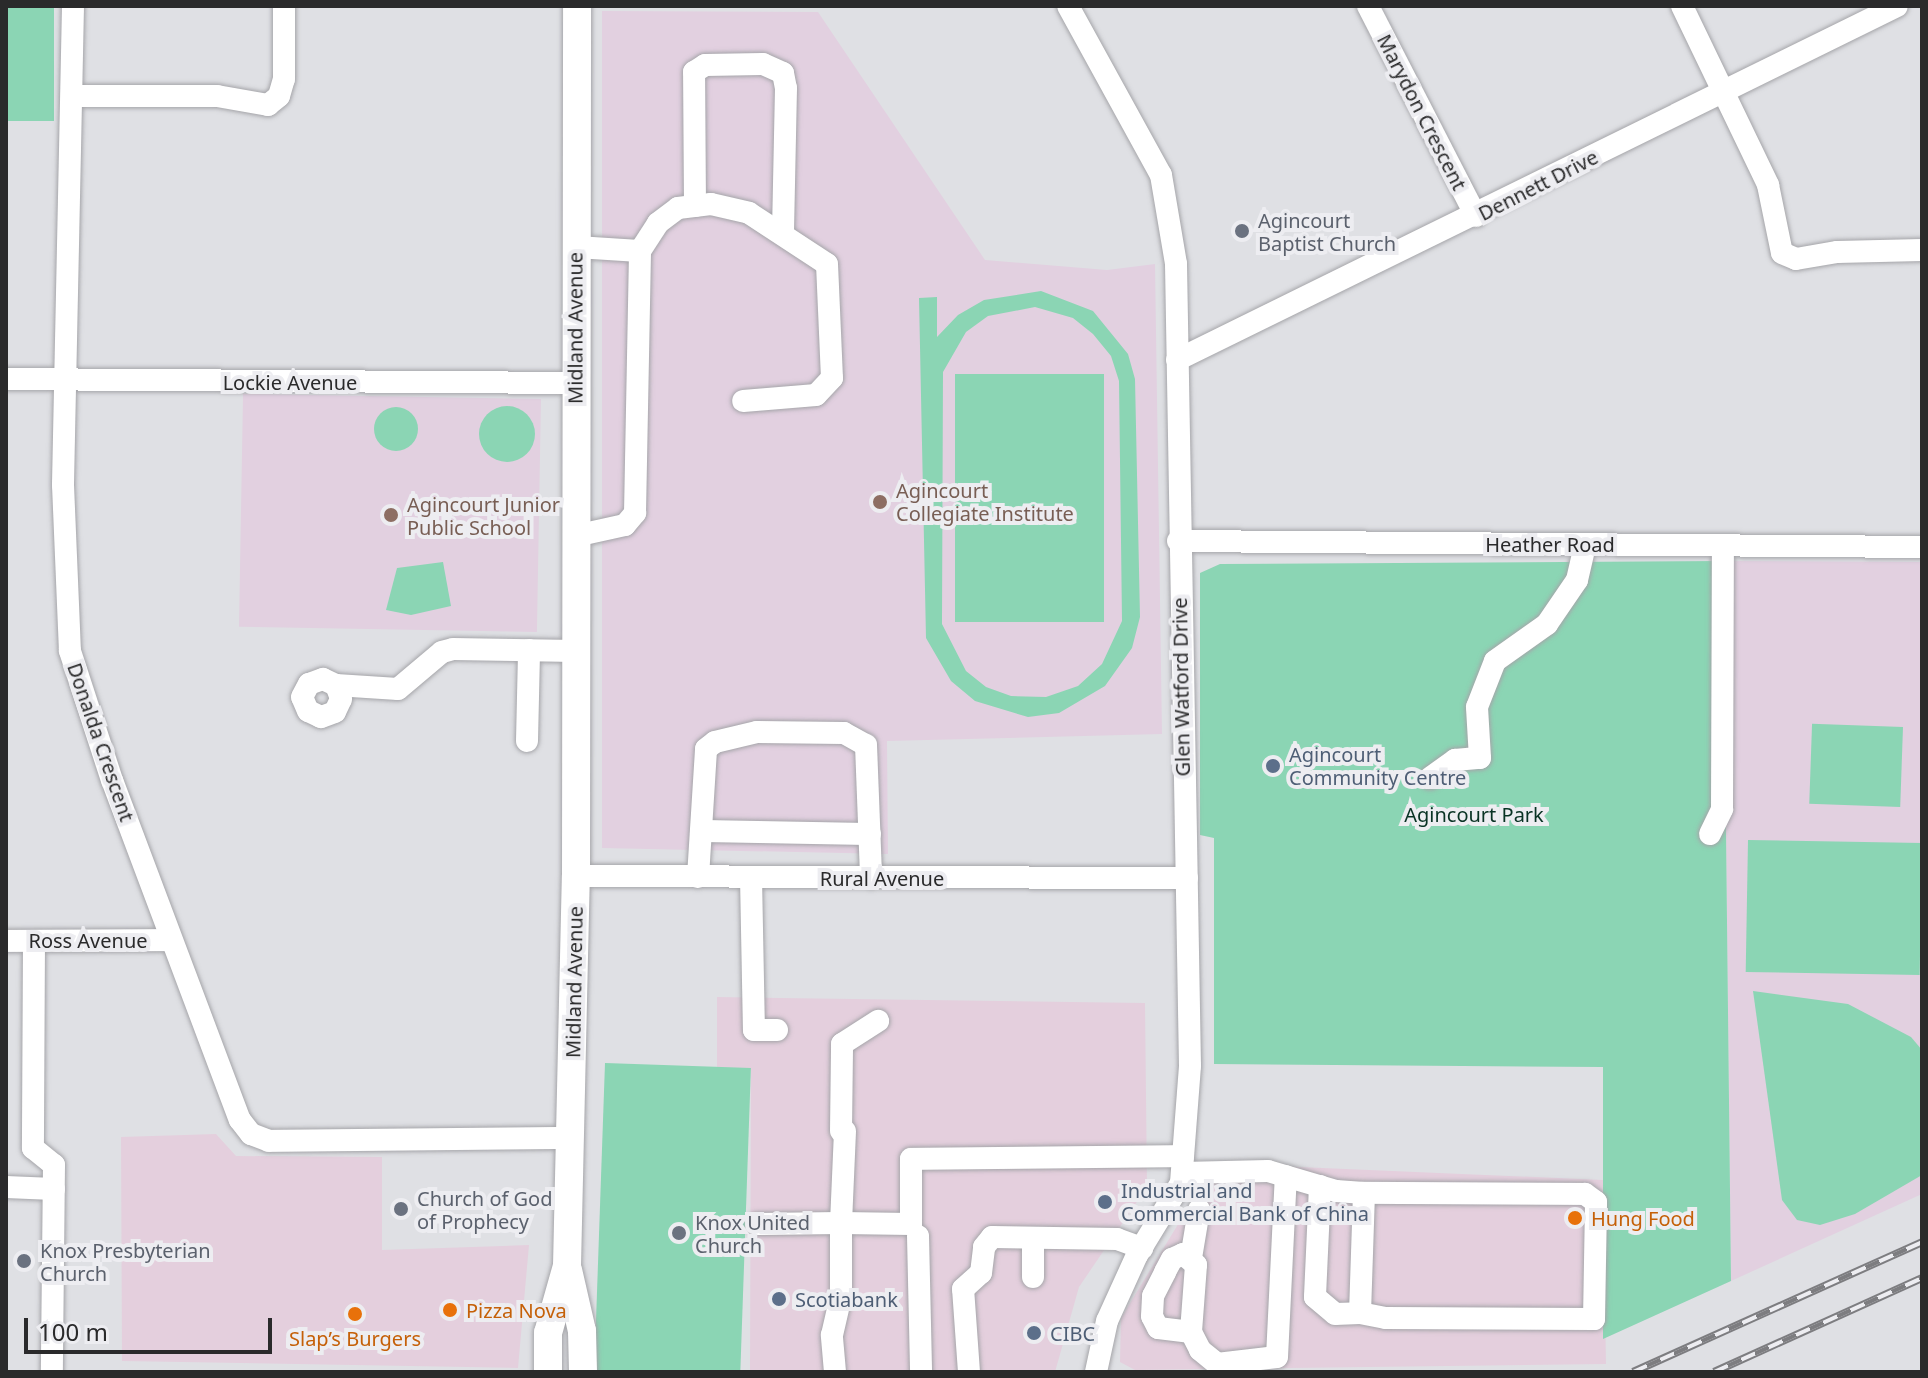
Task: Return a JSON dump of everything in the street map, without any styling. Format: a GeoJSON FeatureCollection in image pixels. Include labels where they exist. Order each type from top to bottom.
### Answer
{"type":"FeatureCollection","features":[{"type":"Feature","properties":{"kind":"main road","name":"Midland Avenue"},"geometry":{"type":"LineString","coordinates":[[577,6],[576,876],[567,1266],[582,1331],[583,1372]]}},
{"type":"Feature","properties":{"kind":"main road","name":"Midland Avenue"},"geometry":{"type":"LineString","coordinates":[[548,1372],[548,1333],[567,1266]]}},
{"type":"Feature","properties":{"kind":"street","name":"Donalda Crescent"},"geometry":{"type":"LineString","coordinates":[[73,6],[74,96],[63,485],[70,651],[171,940],[240,1120],[251,1134],[269,1141],[570,1138]]}},
{"type":"Feature","properties":{"kind":"street"},"geometry":{"type":"LineString","coordinates":[[74,96],[217,96],[268,105],[279,96],[284,79],[284,6]]}},
{"type":"Feature","properties":{"kind":"street","name":"Glen Watford Drive"},"geometry":{"type":"LineString","coordinates":[[1068,6],[1161,175],[1175,236],[1178,541],[1190,1066],[1182,1165],[1107,1321],[1096,1372]]}},
{"type":"Feature","properties":{"kind":"street","name":"Marydon Crescent"},"geometry":{"type":"LineString","coordinates":[[1368,6],[1476,216]]}},
{"type":"Feature","properties":{"kind":"street"},"geometry":{"type":"LineString","coordinates":[[1682,6],[1768,185],[1782,253],[1796,259],[1837,252],[1922,250]]}},
{"type":"Feature","properties":{"kind":"street","name":"Dennett Drive"},"geometry":{"type":"LineString","coordinates":[[1177,360],[1476,216],[1897,6]]}},
{"type":"Feature","properties":{"kind":"street"},"geometry":{"type":"LineString","coordinates":[[695,206],[694,72],[705,65],[763,64],[783,73],[786,88],[783,234]]}},
{"type":"Feature","properties":{"kind":"street"},"geometry":{"type":"LineString","coordinates":[[575,536],[625,525],[635,513],[640,251],[658,223],[678,208],[711,204],[749,213],[827,264],[832,378],[816,395],[743,401]]}},
{"type":"Feature","properties":{"kind":"street"},"geometry":{"type":"LineString","coordinates":[[576,247],[640,251]]}},
{"type":"Feature","properties":{"kind":"street","name":"Lockie Avenue"},"geometry":{"type":"LineString","coordinates":[[6,379],[575,383]]}},
{"type":"Feature","properties":{"kind":"street","name":"Heather Road"},"geometry":{"type":"LineString","coordinates":[[1178,541],[1922,547]]}},
{"type":"Feature","properties":{"kind":"street"},"geometry":{"type":"LineString","coordinates":[[1430,778],[1455,760],[1480,758],[1477,707],[1495,661],[1547,624],[1577,580],[1585,544]]}},
{"type":"Feature","properties":{"kind":"street"},"geometry":{"type":"LineString","coordinates":[[1710,834],[1722,809],[1723,546]]}},
{"type":"Feature","properties":{"kind":"street"},"geometry":{"type":"LineString","coordinates":[[527,741],[529,650]]}},
{"type":"Feature","properties":{"kind":"street"},"geometry":{"type":"LineString","coordinates":[[336,685],[389,690],[405,686],[442,652],[576,651]]}},
{"type":"Feature","properties":{"kind":"street"},"geometry":{"type":"LineString","coordinates":[[698,877],[703,756],[709,745],[757,732],[844,733],[866,745],[871,878]]}},
{"type":"Feature","properties":{"kind":"street"},"geometry":{"type":"LineString","coordinates":[[701,831],[870,834]]}},
{"type":"Feature","properties":{"kind":"street","name":"Rural Avenue"},"geometry":{"type":"LineString","coordinates":[[576,876],[1187,878]]}},
{"type":"Feature","properties":{"kind":"street"},"geometry":{"type":"LineString","coordinates":[[751,877],[754,1030],[777,1030]]}},
{"type":"Feature","properties":{"kind":"street","name":"Ross Avenue"},"geometry":{"type":"LineString","coordinates":[[6,941],[171,940]]}},
{"type":"Feature","properties":{"kind":"street"},"geometry":{"type":"LineString","coordinates":[[34,941],[33,1148],[54,1165],[52,1372]]}},
{"type":"Feature","properties":{"kind":"street"},"geometry":{"type":"LineString","coordinates":[[835,1372],[832,1335],[841,1296],[842,1044],[878,1021]]}},
{"type":"Feature","properties":{"kind":"street"},"geometry":{"type":"LineString","coordinates":[[757,1224],[911,1224],[911,1159],[1182,1165],[1268,1171],[1320,1186],[1364,1193],[1585,1194],[1596,1202],[1594,1319],[1386,1318],[1360,1313],[1335,1314],[1315,1297],[1320,1186]]}},
{"type":"Feature","properties":{"kind":"street"},"geometry":{"type":"LineString","coordinates":[[1191,1332],[1158,1328],[1152,1316],[1153,1296],[1165,1272],[1172,1259],[1183,1254],[1196,1265],[1191,1332],[1200,1350],[1217,1364],[1277,1357],[1286,1176]]}},
{"type":"Feature","properties":{"kind":"street"},"geometry":{"type":"LineString","coordinates":[[6,1187],[54,1189]]}},
{"type":"Feature","properties":{"kind":"street"},"geometry":{"type":"LineString","coordinates":[[1360,1313],[1364,1193]]}},
{"type":"Feature","properties":{"kind":"street"},"geometry":{"type":"LineString","coordinates":[[1191,1258],[1199,1210]]}},
{"type":"Feature","properties":{"kind":"street"},"geometry":{"type":"LineString","coordinates":[[918,1236],[921,1372]]}},
{"type":"Feature","properties":{"kind":"street"},"geometry":{"type":"LineString","coordinates":[[969,1372],[963,1289],[981,1273],[984,1247],[992,1237],[1117,1239],[1165,1272]]}},
{"type":"Feature","properties":{"kind":"street"},"geometry":{"type":"LineString","coordinates":[[1033,1238],[1033,1277]]}},
{"type":"Feature","properties":{"kind":"shaded area","name":"Agincourt Collegiate Institute"},"geometry":{"type":"Polygon","coordinates":[[[602,11],[818,12],[985,260],[1107,270],[1155,264],[1162,734],[887,741],[888,854],[602,848],[602,11]]]}},
{"type":"Feature","properties":{"kind":"shaded area","name":"Agincourt Junior Public School"},"geometry":{"type":"Polygon","coordinates":[[[243,394],[541,399],[537,632],[239,627],[243,394]]]}},
{"type":"Feature","properties":{"kind":"shaded area"},"geometry":{"type":"Polygon","coordinates":[[[1723,561],[1922,562],[1922,1194],[1731,1281],[1723,561]]]}},
{"type":"Feature","properties":{"kind":"shaded area"},"geometry":{"type":"Polygon","coordinates":[[[717,997],[1145,1003],[1147,1187],[1079,1287],[1055,1372],[750,1372],[751,1070],[717,1068],[717,997]]]}},
{"type":"Feature","properties":{"kind":"shaded area"},"geometry":{"type":"Polygon","coordinates":[[[216,1134],[236,1156],[382,1157],[382,1250],[529,1245],[518,1368],[122,1361],[121,1137],[216,1134]]]}},
{"type":"Feature","properties":{"kind":"shaded area"},"geometry":{"type":"Polygon","coordinates":[[[1208,1163],[1603,1180],[1606,1364],[1135,1370],[1120,1362],[1121,1318],[1205,1180],[1208,1163]]]}},
{"type":"Feature","properties":{"kind":"green space"},"geometry":{"type":"Polygon","coordinates":[[[6,6],[54,6],[54,121],[6,121],[6,6]]]}},
{"type":"Feature","properties":{"kind":"green space"},"geometry":{"type":"Polygon","coordinates":[[[1041,291],[1093,311],[1128,354],[1135,379],[1140,617],[1132,648],[1105,686],[1059,713],[1028,717],[975,701],[951,681],[926,638],[919,298],[937,297],[937,337],[958,315],[984,300],[1041,291]],[[1035,307],[988,316],[966,332],[943,372],[942,624],[966,671],[986,687],[1011,696],[1046,697],[1078,686],[1102,664],[1122,621],[1119,381],[1111,356],[1093,334],[1073,318],[1035,307]]]}},
{"type":"Feature","properties":{"kind":"green space"},"geometry":{"type":"Polygon","coordinates":[[[955,374],[1104,374],[1104,622],[955,622],[955,374]]]}},
{"type":"Feature","properties":{"kind":"green space"},"geometry":{"type":"Polygon","coordinates":[[[507,406],[527,414],[535,434],[527,454],[507,462],[487,454],[479,434],[487,414],[507,406]]]}},
{"type":"Feature","properties":{"kind":"green space"},"geometry":{"type":"Polygon","coordinates":[[[396,407],[411,414],[418,429],[411,444],[396,451],[381,444],[374,429],[381,414],[396,407]]]}},
{"type":"Feature","properties":{"kind":"green space","name":"Agincourt Park"},"geometry":{"type":"Polygon","coordinates":[[[1723,561],[1731,1281],[1603,1339],[1603,1067],[1214,1064],[1214,838],[1200,835],[1200,573],[1220,564],[1723,561]]]}},
{"type":"Feature","properties":{"kind":"green space"},"geometry":{"type":"Polygon","coordinates":[[[443,562],[451,606],[411,615],[386,610],[397,568],[443,562]]]}},
{"type":"Feature","properties":{"kind":"green space"},"geometry":{"type":"Polygon","coordinates":[[[1812,724],[1903,727],[1900,807],[1809,804],[1812,724]]]}},
{"type":"Feature","properties":{"kind":"green space"},"geometry":{"type":"Polygon","coordinates":[[[1748,840],[1922,843],[1920,975],[1746,972],[1748,840]]]}},
{"type":"Feature","properties":{"kind":"green space"},"geometry":{"type":"Polygon","coordinates":[[[1753,991],[1848,1004],[1911,1037],[1922,1050],[1922,1175],[1855,1214],[1820,1225],[1797,1220],[1782,1200],[1753,991]]]}},
{"type":"Feature","properties":{"kind":"green space"},"geometry":{"type":"Polygon","coordinates":[[[605,1063],[751,1068],[740,1372],[594,1372],[605,1063]]]}},
{"type":"Feature","properties":{"kind":"railway"},"geometry":{"type":"LineString","coordinates":[[1633,1372],[1922,1242]]}},
{"type":"Feature","properties":{"kind":"railway"},"geometry":{"type":"LineString","coordinates":[[1714,1372],[1922,1278]]}},
{"type":"Feature","properties":{"kind":"place","name":"Agincourt Baptist Church"},"geometry":{"type":"Point","coordinates":[1242,231]}},
{"type":"Feature","properties":{"kind":"place","name":"Agincourt Collegiate Institute"},"geometry":{"type":"Point","coordinates":[880,502]}},
{"type":"Feature","properties":{"kind":"place","name":"Agincourt Junior Public School"},"geometry":{"type":"Point","coordinates":[391,515]}},
{"type":"Feature","properties":{"kind":"place","name":"Agincourt Community Centre"},"geometry":{"type":"Point","coordinates":[1273,766]}},
{"type":"Feature","properties":{"kind":"place","name":"Industrial and Commercial Bank of China"},"geometry":{"type":"Point","coordinates":[1105,1202]}},
{"type":"Feature","properties":{"kind":"place","name":"Church of God of Prophecy"},"geometry":{"type":"Point","coordinates":[401,1209]}},
{"type":"Feature","properties":{"kind":"place","name":"Hung Food"},"geometry":{"type":"Point","coordinates":[1575,1218]}},
{"type":"Feature","properties":{"kind":"place","name":"Knox United Church"},"geometry":{"type":"Point","coordinates":[679,1233]}},
{"type":"Feature","properties":{"kind":"place","name":"Knox Presbyterian Church"},"geometry":{"type":"Point","coordinates":[24,1261]}},
{"type":"Feature","properties":{"kind":"place","name":"Scotiabank"},"geometry":{"type":"Point","coordinates":[779,1299]}},
{"type":"Feature","properties":{"kind":"place","name":"Pizza Nova"},"geometry":{"type":"Point","coordinates":[450,1310]}},
{"type":"Feature","properties":{"kind":"place","name":"Slap’s Burgers"},"geometry":{"type":"Point","coordinates":[355,1314]}},
{"type":"Feature","properties":{"kind":"place","name":"CIBC"},"geometry":{"type":"Point","coordinates":[1034,1333]}}]}
